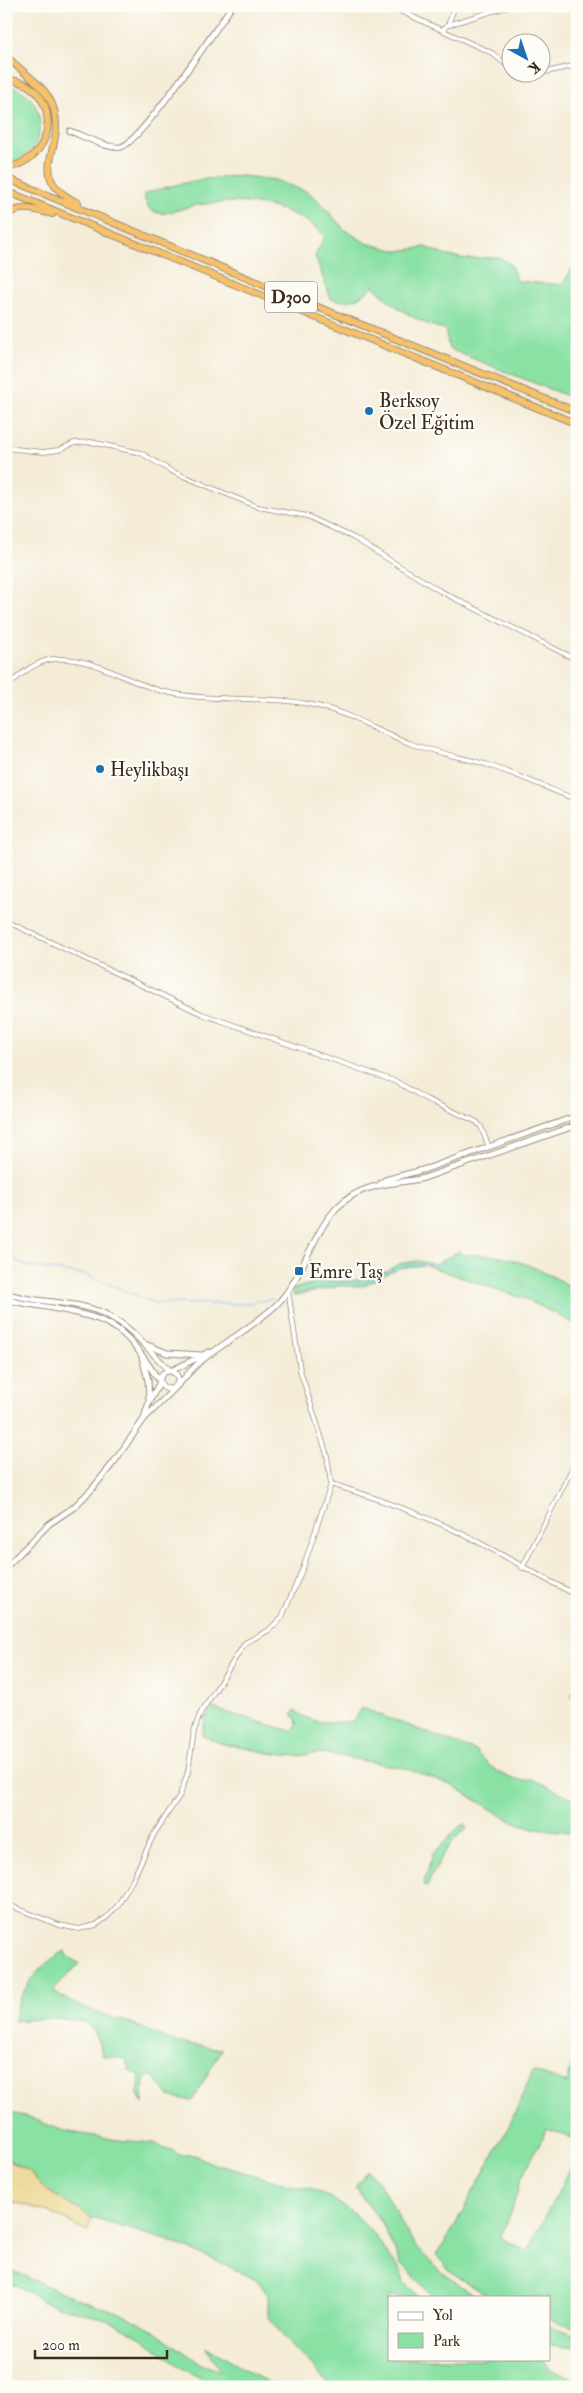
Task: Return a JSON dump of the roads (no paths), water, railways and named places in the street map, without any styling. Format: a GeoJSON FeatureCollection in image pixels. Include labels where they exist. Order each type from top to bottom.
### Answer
{"type":"FeatureCollection","features":[{"type":"Feature","properties":{"kind":"highway"},"geometry":{"type":"LineString","coordinates":[[6,56],[44,91],[54,110],[55,128],[50,167],[52,184],[66,197],[128,228]]}},
{"type":"Feature","properties":{"kind":"highway"},"geometry":{"type":"LineString","coordinates":[[6,80],[22,84],[33,90],[47,110],[48,123],[46,136],[34,156],[27,162],[6,168]]}},
{"type":"Feature","properties":{"kind":"highway","name":"D300"},"geometry":{"type":"LineString","coordinates":[[6,178],[272,289],[577,412]]}},
{"type":"Feature","properties":{"kind":"highway","name":"D300"},"geometry":{"type":"LineString","coordinates":[[6,191],[577,424]]}},
{"type":"Feature","properties":{"kind":"highway"},"geometry":{"type":"LineString","coordinates":[[6,215],[19,208],[29,208],[80,222]]}},
{"type":"Feature","properties":{"kind":"street"},"geometry":{"type":"LineString","coordinates":[[389,6],[492,53],[500,60]]}},
{"type":"Feature","properties":{"kind":"street"},"geometry":{"type":"LineString","coordinates":[[443,30],[448,25],[455,6]]}},
{"type":"Feature","properties":{"kind":"street"},"geometry":{"type":"LineString","coordinates":[[448,25],[509,6]]}},
{"type":"Feature","properties":{"kind":"street"},"geometry":{"type":"LineString","coordinates":[[70,131],[116,148],[129,144],[158,108],[232,7]]}},
{"type":"Feature","properties":{"kind":"street"},"geometry":{"type":"LineString","coordinates":[[550,71],[577,65]]}},
{"type":"Feature","properties":{"kind":"street"},"geometry":{"type":"LineString","coordinates":[[6,448],[43,452],[59,450],[74,443],[92,442],[141,453],[171,471],[258,507],[307,516],[354,538],[440,591],[577,660]]}},
{"type":"Feature","properties":{"kind":"street"},"geometry":{"type":"LineString","coordinates":[[6,687],[36,664],[53,659],[71,659],[101,667],[156,690],[189,697],[272,700],[314,705],[346,715],[412,744],[484,764],[577,800]]}},
{"type":"Feature","properties":{"kind":"street"},"geometry":{"type":"LineString","coordinates":[[6,921],[202,1014],[397,1082],[426,1099],[477,1122],[481,1127],[488,1147]]}},
{"type":"Feature","properties":{"kind":"street"},"geometry":{"type":"LineString","coordinates":[[6,1567],[49,1524],[74,1507],[93,1488],[144,1419],[200,1362],[275,1306],[288,1290],[332,1214],[342,1201],[385,1180],[577,1116]]}},
{"type":"Feature","properties":{"kind":"street"},"geometry":{"type":"LineString","coordinates":[[380,1184],[403,1184],[424,1178],[577,1125]]}},
{"type":"Feature","properties":{"kind":"street"},"geometry":{"type":"LineString","coordinates":[[6,1904],[59,1926],[79,1929],[96,1925],[118,1905],[134,1879],[154,1834],[180,1796],[188,1772],[194,1732],[200,1714],[245,1643],[270,1630],[282,1617],[303,1568],[331,1484],[326,1455],[300,1370],[288,1290]]}},
{"type":"Feature","properties":{"kind":"street"},"geometry":{"type":"LineString","coordinates":[[6,1292],[94,1310],[118,1322],[178,1377],[176,1387]]}},
{"type":"Feature","properties":{"kind":"street"},"geometry":{"type":"LineString","coordinates":[[6,1299],[90,1315],[110,1323],[127,1336],[166,1389],[176,1387]]}},
{"type":"Feature","properties":{"kind":"street"},"geometry":{"type":"LineString","coordinates":[[141,1342],[166,1354],[205,1354]]}},
{"type":"Feature","properties":{"kind":"street"},"geometry":{"type":"LineString","coordinates":[[144,1419],[149,1402],[163,1374],[226,1344]]}},
{"type":"Feature","properties":{"kind":"street"},"geometry":{"type":"LineString","coordinates":[[140,1352],[148,1380],[149,1402]]}},
{"type":"Feature","properties":{"kind":"street"},"geometry":{"type":"LineString","coordinates":[[522,1568],[577,1459]]}},
{"type":"Feature","properties":{"kind":"street"},"geometry":{"type":"LineString","coordinates":[[331,1484],[379,1499],[456,1531],[577,1596]]}},
{"type":"Feature","properties":{"kind":"waterway"},"geometry":{"type":"LineString","coordinates":[[6,1256],[30,1267],[87,1275],[155,1303],[242,1304],[273,1299]]}},
{"type":"Feature","properties":{"kind":"waterway"},"geometry":{"type":"LineString","coordinates":[[294,1295],[334,1283],[364,1282],[410,1264],[466,1265],[488,1270],[517,1281],[558,1305],[577,1322]]}},
{"type":"Feature","properties":{"kind":"place","name":"Berksoy Özel Eğitim"},"geometry":{"type":"Point","coordinates":[369,411]}},
{"type":"Feature","properties":{"kind":"place","name":"Heylikbaşı"},"geometry":{"type":"Point","coordinates":[100,769]}},
{"type":"Feature","properties":{"kind":"place","name":"Emre Taş"},"geometry":{"type":"Point","coordinates":[299,1271]}}]}
